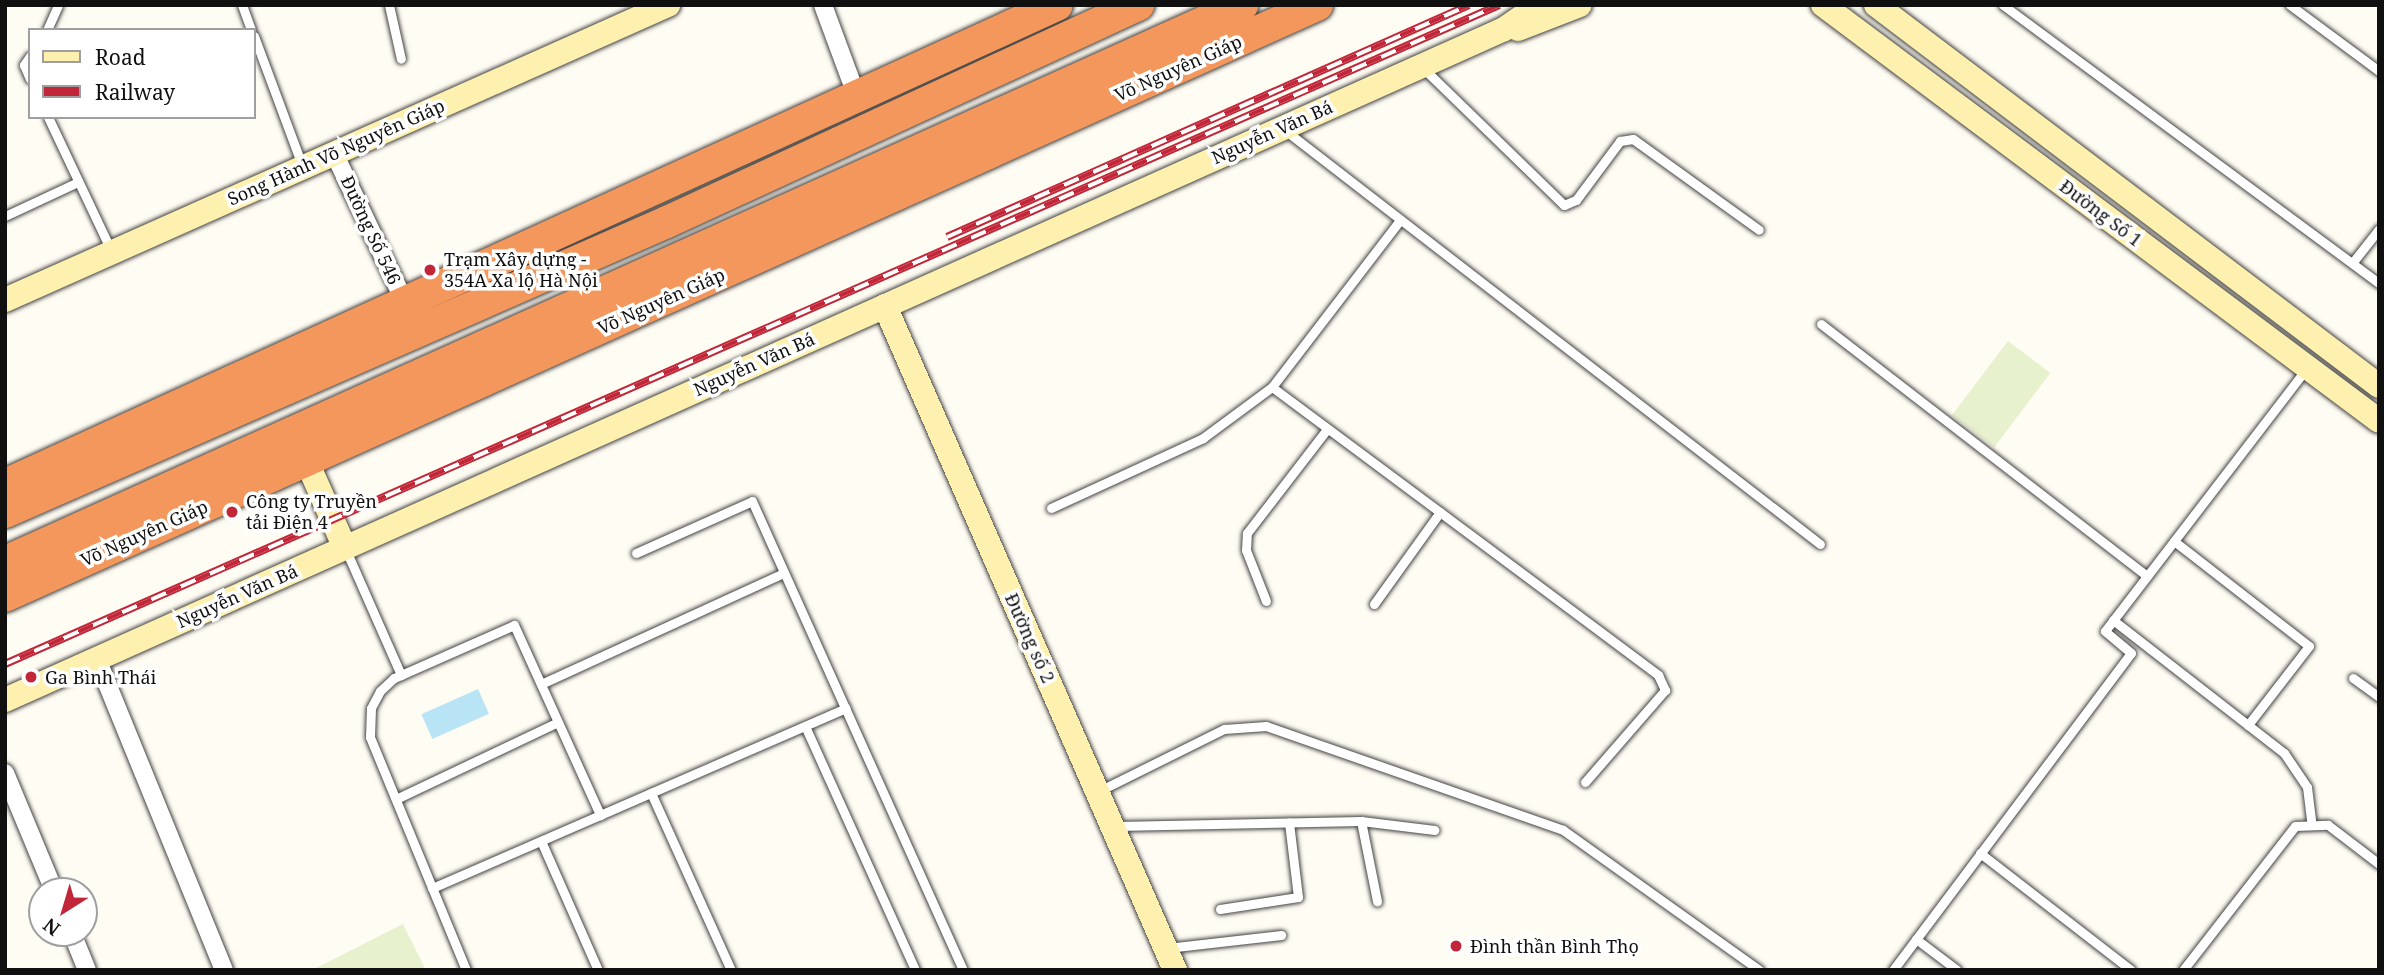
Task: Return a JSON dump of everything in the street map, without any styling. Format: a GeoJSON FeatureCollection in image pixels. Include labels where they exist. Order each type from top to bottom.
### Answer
{"type":"FeatureCollection","features":[{"type":"Feature","properties":{"kind":"highway"},"geometry":{"type":"LineString","coordinates":[[5,485],[407,306],[1057,5]]}},
{"type":"Feature","properties":{"kind":"highway"},"geometry":{"type":"LineString","coordinates":[[5,512],[667,222],[1138,5]]}},
{"type":"Feature","properties":{"kind":"highway","name":"Võ Nguyên Giáp"},"geometry":{"type":"LineString","coordinates":[[5,596],[300,446],[1241,5]]}},
{"type":"Feature","properties":{"kind":"highway","name":"Võ Nguyên Giáp"},"geometry":{"type":"LineString","coordinates":[[5,562],[300,446],[1317,5]]}},
{"type":"Feature","properties":{"kind":"main road","name":"Song Hành Võ Nguyên Giáp"},"geometry":{"type":"LineString","coordinates":[[5,300],[668,5]]}},
{"type":"Feature","properties":{"kind":"main road","name":"Nguyễn Văn Bá"},"geometry":{"type":"LineString","coordinates":[[5,700],[1504,29],[1539,5]]}},
{"type":"Feature","properties":{"kind":"main road","name":"Nguyễn Văn Bá"},"geometry":{"type":"LineString","coordinates":[[1504,29],[1527,29],[1580,5]]}},
{"type":"Feature","properties":{"kind":"main road","name":"Đường Số 1"},"geometry":{"type":"LineString","coordinates":[[1824,5],[2379,421]]}},
{"type":"Feature","properties":{"kind":"main road","name":"Đường Số 1"},"geometry":{"type":"LineString","coordinates":[[1876,5],[2379,386]]}},
{"type":"Feature","properties":{"kind":"main road","name":"Đường số 2"},"geometry":{"type":"LineString","coordinates":[[885,306],[1170,959]]}},
{"type":"Feature","properties":{"kind":"main road"},"geometry":{"type":"LineString","coordinates":[[300,446],[345,548]]}},
{"type":"Feature","properties":{"kind":"street"},"geometry":{"type":"LineString","coordinates":[[823,5],[857,97]]}},
{"type":"Feature","properties":{"kind":"street","name":"Đường Số 546"},"geometry":{"type":"LineString","coordinates":[[334,152],[407,306]]}},
{"type":"Feature","properties":{"kind":"street"},"geometry":{"type":"LineString","coordinates":[[97,659],[224,970]]}},
{"type":"Feature","properties":{"kind":"street"},"geometry":{"type":"LineString","coordinates":[[5,773],[48,877]]}},
{"type":"Feature","properties":{"kind":"street"},"geometry":{"type":"LineString","coordinates":[[78,947],[87,970]]}},
{"type":"Feature","properties":{"kind":"lane"},"geometry":{"type":"LineString","coordinates":[[48,28],[58,5]]}},
{"type":"Feature","properties":{"kind":"lane"},"geometry":{"type":"LineString","coordinates":[[242,5],[250,28]]}},
{"type":"Feature","properties":{"kind":"lane"},"geometry":{"type":"LineString","coordinates":[[389,5],[401,59]]}},
{"type":"Feature","properties":{"kind":"lane"},"geometry":{"type":"LineString","coordinates":[[2003,5],[2379,283]]}},
{"type":"Feature","properties":{"kind":"lane"},"geometry":{"type":"LineString","coordinates":[[2290,5],[2379,71]]}},
{"type":"Feature","properties":{"kind":"lane"},"geometry":{"type":"LineString","coordinates":[[256,41],[303,166]]}},
{"type":"Feature","properties":{"kind":"lane"},"geometry":{"type":"LineString","coordinates":[[1421,66],[1564,205],[1577,200],[1620,141],[1633,139],[1759,230]]}},
{"type":"Feature","properties":{"kind":"lane"},"geometry":{"type":"LineString","coordinates":[[49,119],[112,252]]}},
{"type":"Feature","properties":{"kind":"lane"},"geometry":{"type":"LineString","coordinates":[[1282,128],[1820,544]]}},
{"type":"Feature","properties":{"kind":"lane"},"geometry":{"type":"LineString","coordinates":[[5,216],[78,182]]}},
{"type":"Feature","properties":{"kind":"lane"},"geometry":{"type":"LineString","coordinates":[[1051,508],[1203,438],[1272,387],[1400,220]]}},
{"type":"Feature","properties":{"kind":"lane"},"geometry":{"type":"LineString","coordinates":[[2353,262],[2379,229]]}},
{"type":"Feature","properties":{"kind":"lane"},"geometry":{"type":"LineString","coordinates":[[1821,324],[2147,576]]}},
{"type":"Feature","properties":{"kind":"lane"},"geometry":{"type":"LineString","coordinates":[[1893,970],[2131,653],[2105,631],[2307,368]]}},
{"type":"Feature","properties":{"kind":"lane"},"geometry":{"type":"LineString","coordinates":[[1272,387],[1658,675],[1665,690],[1585,782]]}},
{"type":"Feature","properties":{"kind":"lane"},"geometry":{"type":"LineString","coordinates":[[1266,601],[1246,550],[1248,533],[1327,429]]}},
{"type":"Feature","properties":{"kind":"lane"},"geometry":{"type":"LineString","coordinates":[[636,553],[752,501],[963,970]]}},
{"type":"Feature","properties":{"kind":"lane"},"geometry":{"type":"LineString","coordinates":[[1374,604],[1440,512]]}},
{"type":"Feature","properties":{"kind":"lane"},"geometry":{"type":"LineString","coordinates":[[2174,541],[2309,646],[2248,725]]}},
{"type":"Feature","properties":{"kind":"lane"},"geometry":{"type":"LineString","coordinates":[[345,548],[401,675]]}},
{"type":"Feature","properties":{"kind":"lane"},"geometry":{"type":"LineString","coordinates":[[541,684],[785,573]]}},
{"type":"Feature","properties":{"kind":"lane"},"geometry":{"type":"LineString","coordinates":[[2113,620],[2294,764],[2307,787],[2311,821]]}},
{"type":"Feature","properties":{"kind":"lane"},"geometry":{"type":"LineString","coordinates":[[467,970],[396,799],[369,718],[380,691],[401,675],[514,625],[600,815]]}},
{"type":"Feature","properties":{"kind":"lane"},"geometry":{"type":"LineString","coordinates":[[2353,678],[2379,697]]}},
{"type":"Feature","properties":{"kind":"lane"},"geometry":{"type":"LineString","coordinates":[[432,888],[845,708]]}},
{"type":"Feature","properties":{"kind":"lane"},"geometry":{"type":"LineString","coordinates":[[396,799],[558,722]]}},
{"type":"Feature","properties":{"kind":"lane"},"geometry":{"type":"LineString","coordinates":[[805,726],[915,970]]}},
{"type":"Feature","properties":{"kind":"lane"},"geometry":{"type":"LineString","coordinates":[[1098,792],[1224,729],[1265,726],[1563,830],[1759,970]]}},
{"type":"Feature","properties":{"kind":"lane"},"geometry":{"type":"LineString","coordinates":[[651,793],[731,970]]}},
{"type":"Feature","properties":{"kind":"lane"},"geometry":{"type":"LineString","coordinates":[[1112,825],[1361,821],[1434,830]]}},
{"type":"Feature","properties":{"kind":"lane"},"geometry":{"type":"LineString","coordinates":[[1361,821],[1377,901]]}},
{"type":"Feature","properties":{"kind":"lane"},"geometry":{"type":"LineString","coordinates":[[2183,970],[2288,832],[2311,821],[2328,825],[2379,864]]}},
{"type":"Feature","properties":{"kind":"lane"},"geometry":{"type":"LineString","coordinates":[[1220,909],[1298,897],[1289,823]]}},
{"type":"Feature","properties":{"kind":"lane"},"geometry":{"type":"LineString","coordinates":[[541,841],[598,970]]}},
{"type":"Feature","properties":{"kind":"lane"},"geometry":{"type":"LineString","coordinates":[[1980,853],[2132,970]]}},
{"type":"Feature","properties":{"kind":"lane"},"geometry":{"type":"LineString","coordinates":[[1170,959],[1281,935]]}},
{"type":"Feature","properties":{"kind":"lane"},"geometry":{"type":"LineString","coordinates":[[1916,939],[1957,970]]}},
{"type":"Feature","properties":{"kind":"green space"},"geometry":{"type":"Polygon","coordinates":[[[2008,341],[2050,373],[1994,447],[1952,415],[2008,341]]]}},
{"type":"Feature","properties":{"kind":"green space"},"geometry":{"type":"Polygon","coordinates":[[[403,924],[426,970],[312,970],[403,924]]]}},
{"type":"Feature","properties":{"kind":"water"},"geometry":{"type":"Polygon","coordinates":[[[478,689],[489,714],[432,739],[421,714],[478,689]]]}},
{"type":"Feature","properties":{"kind":"railway"},"geometry":{"type":"LineString","coordinates":[[947,237],[1469,5]]}},
{"type":"Feature","properties":{"kind":"railway"},"geometry":{"type":"LineString","coordinates":[[5,664],[1499,5]]}},
{"type":"Feature","properties":{"kind":"place","name":"Trạm Xây dựng - 354A Xa lộ Hà Nội"},"geometry":{"type":"Point","coordinates":[430,270]}},
{"type":"Feature","properties":{"kind":"place","name":"Công ty Truyền tải Điện 4"},"geometry":{"type":"Point","coordinates":[232,512]}},
{"type":"Feature","properties":{"kind":"place","name":"Ga Bình Thái"},"geometry":{"type":"Point","coordinates":[31,677]}},
{"type":"Feature","properties":{"kind":"place","name":"Đình thần Bình Thọ"},"geometry":{"type":"Point","coordinates":[1456,946]}}]}
